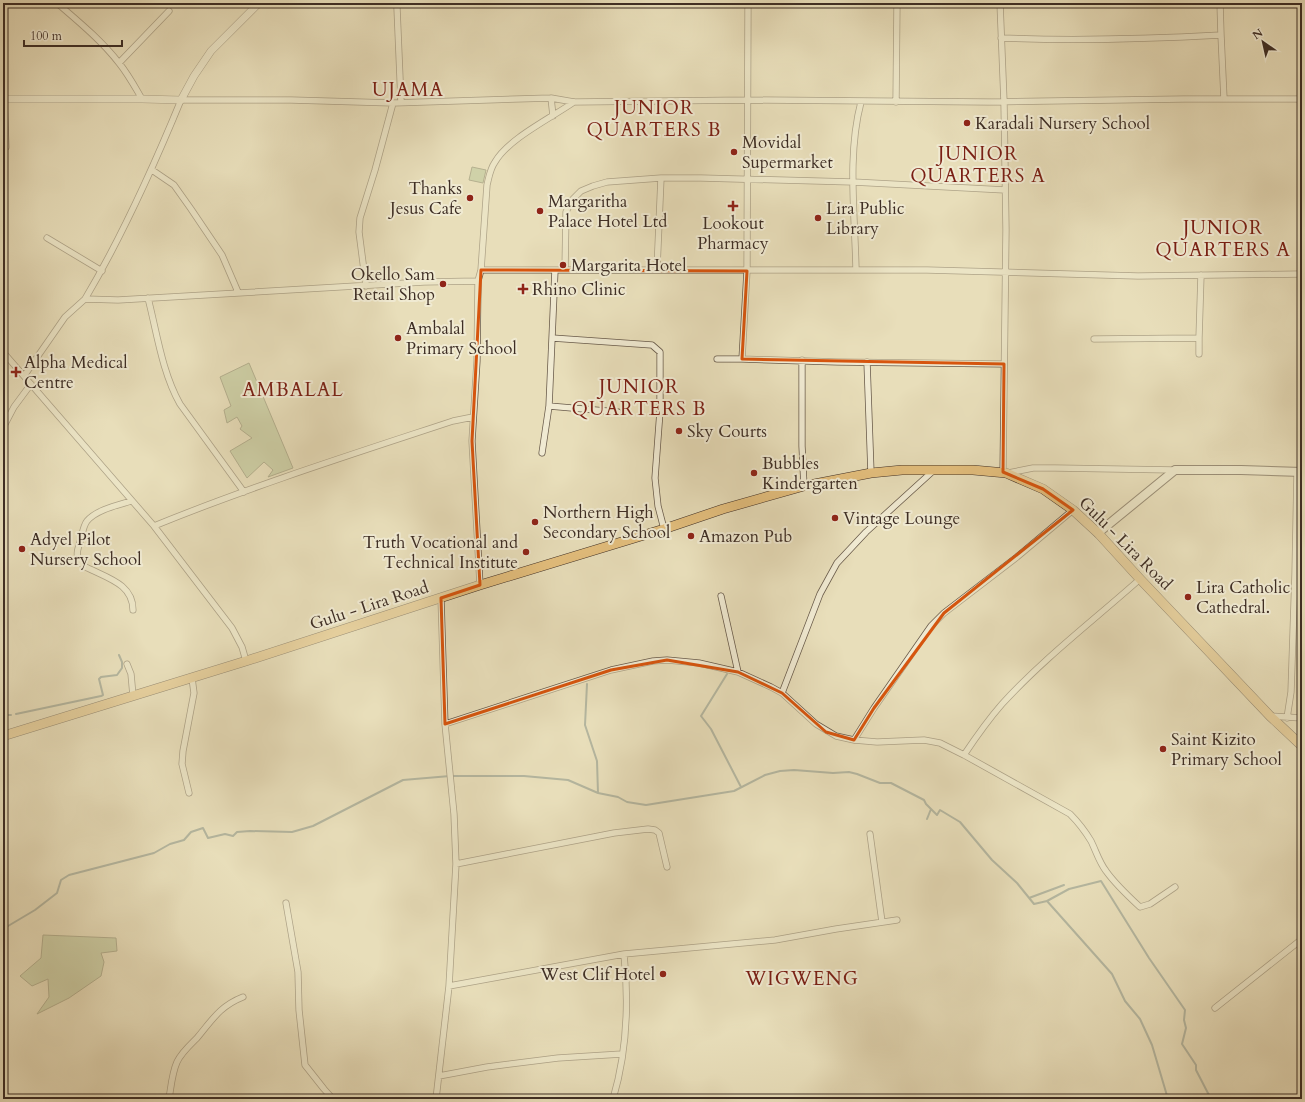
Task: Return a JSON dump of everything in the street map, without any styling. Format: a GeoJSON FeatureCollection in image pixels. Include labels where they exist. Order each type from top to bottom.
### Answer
{"type":"FeatureCollection","features":[{"type":"Feature","properties":{"kind":"main road","name":"Gulu - Lira Road"},"geometry":{"type":"LineString","coordinates":[[3,736],[246,661],[480,585],[723,509],[804,486],[871,473],[902,470],[973,470],[1005,472],[1043,489],[1073,510],[1098,533],[1270,716],[1302,746]]}},
{"type":"Feature","properties":{"kind":"main road"},"geometry":{"type":"LineString","coordinates":[[1098,533],[1175,470],[1299,472]]}},
{"type":"Feature","properties":{"kind":"street"},"geometry":{"type":"LineString","coordinates":[[58,3],[89,31],[119,63],[142,99]]}},
{"type":"Feature","properties":{"kind":"street"},"geometry":{"type":"LineString","coordinates":[[24,376],[65,317],[85,299],[102,271],[152,170],[181,100],[194,76],[211,51],[259,3]]}},
{"type":"Feature","properties":{"kind":"street"},"geometry":{"type":"LineString","coordinates":[[396,3],[401,102]]}},
{"type":"Feature","properties":{"kind":"street"},"geometry":{"type":"LineString","coordinates":[[742,358],[746,271],[748,3]]}},
{"type":"Feature","properties":{"kind":"street"},"geometry":{"type":"LineString","coordinates":[[896,102],[897,3]]}},
{"type":"Feature","properties":{"kind":"street"},"geometry":{"type":"LineString","coordinates":[[1000,3],[1004,102],[1006,272],[1004,364],[1005,472],[1033,468],[1175,470]]}},
{"type":"Feature","properties":{"kind":"street"},"geometry":{"type":"LineString","coordinates":[[1220,3],[1220,35],[1224,99]]}},
{"type":"Feature","properties":{"kind":"street"},"geometry":{"type":"LineString","coordinates":[[119,63],[169,11]]}},
{"type":"Feature","properties":{"kind":"street"},"geometry":{"type":"LineString","coordinates":[[1001,38],[1178,38],[1220,35]]}},
{"type":"Feature","properties":{"kind":"street"},"geometry":{"type":"LineString","coordinates":[[551,98],[553,116]]}},
{"type":"Feature","properties":{"kind":"street"},"geometry":{"type":"LineString","coordinates":[[6,147],[4,99],[291,100],[392,103],[551,98],[574,102],[748,100],[1004,102],[1302,99]]}},
{"type":"Feature","properties":{"kind":"street"},"geometry":{"type":"LineString","coordinates":[[480,585],[473,471],[473,417],[478,361],[478,281],[481,270],[486,190],[490,172],[503,151],[515,141],[574,102]]}},
{"type":"Feature","properties":{"kind":"street"},"geometry":{"type":"LineString","coordinates":[[856,270],[853,182],[856,124],[861,102]]}},
{"type":"Feature","properties":{"kind":"street"},"geometry":{"type":"LineString","coordinates":[[366,286],[359,232],[360,218],[375,170],[392,103]]}},
{"type":"Feature","properties":{"kind":"street"},"geometry":{"type":"LineString","coordinates":[[152,170],[174,185],[191,209],[222,255],[238,292]]}},
{"type":"Feature","properties":{"kind":"street"},"geometry":{"type":"LineString","coordinates":[[565,270],[566,212],[572,200],[581,192],[593,186],[608,182],[661,178],[747,179],[853,182],[1005,190]]}},
{"type":"Feature","properties":{"kind":"street"},"geometry":{"type":"LineString","coordinates":[[657,269],[661,178]]}},
{"type":"Feature","properties":{"kind":"street"},"geometry":{"type":"LineString","coordinates":[[47,238],[102,271]]}},
{"type":"Feature","properties":{"kind":"street"},"geometry":{"type":"LineString","coordinates":[[481,270],[856,270],[1138,276],[1302,274]]}},
{"type":"Feature","properties":{"kind":"street"},"geometry":{"type":"LineString","coordinates":[[542,453],[549,406],[555,270]]}},
{"type":"Feature","properties":{"kind":"street"},"geometry":{"type":"LineString","coordinates":[[1199,354],[1201,275]]}},
{"type":"Feature","properties":{"kind":"street"},"geometry":{"type":"LineString","coordinates":[[85,299],[118,300],[424,282],[478,281]]}},
{"type":"Feature","properties":{"kind":"street"},"geometry":{"type":"LineString","coordinates":[[148,298],[166,370],[175,395],[244,492]]}},
{"type":"Feature","properties":{"kind":"street"},"geometry":{"type":"LineString","coordinates":[[552,338],[652,345],[660,352],[660,411],[655,478],[658,506],[664,528]]}},
{"type":"Feature","properties":{"kind":"street"},"geometry":{"type":"LineString","coordinates":[[1094,339],[1199,338]]}},
{"type":"Feature","properties":{"kind":"street"},"geometry":{"type":"LineString","coordinates":[[3,352],[154,526],[232,628],[242,647],[246,661]]}},
{"type":"Feature","properties":{"kind":"street"},"geometry":{"type":"LineString","coordinates":[[717,359],[742,358],[1004,364]]}},
{"type":"Feature","properties":{"kind":"street"},"geometry":{"type":"LineString","coordinates":[[802,360],[802,446],[804,486]]}},
{"type":"Feature","properties":{"kind":"street"},"geometry":{"type":"LineString","coordinates":[[866,362],[871,473]]}},
{"type":"Feature","properties":{"kind":"street"},"geometry":{"type":"LineString","coordinates":[[3,428],[14,407],[31,384]]}},
{"type":"Feature","properties":{"kind":"street"},"geometry":{"type":"LineString","coordinates":[[549,406],[618,412]]}},
{"type":"Feature","properties":{"kind":"street"},"geometry":{"type":"LineString","coordinates":[[154,526],[244,492],[389,442],[453,421],[473,417]]}},
{"type":"Feature","properties":{"kind":"street"},"geometry":{"type":"LineString","coordinates":[[782,693],[820,594],[837,563],[866,532],[933,470]]}},
{"type":"Feature","properties":{"kind":"street"},"geometry":{"type":"LineString","coordinates":[[1287,718],[1291,692],[1299,472]]}},
{"type":"Feature","properties":{"kind":"street"},"geometry":{"type":"LineString","coordinates":[[131,501],[112,507],[97,514],[87,521],[78,550],[78,559],[82,565],[121,584],[130,595],[133,610]]}},
{"type":"Feature","properties":{"kind":"street"},"geometry":{"type":"LineString","coordinates":[[854,740],[874,708],[931,626],[944,613],[1017,557],[1073,510]]}},
{"type":"Feature","properties":{"kind":"street"},"geometry":{"type":"LineString","coordinates":[[964,755],[986,722],[1003,703],[1060,647],[1140,579]]}},
{"type":"Feature","properties":{"kind":"street"},"geometry":{"type":"LineString","coordinates":[[721,596],[738,672]]}},
{"type":"Feature","properties":{"kind":"street"},"geometry":{"type":"LineString","coordinates":[[436,1099],[440,1076],[449,986],[456,864],[454,814],[445,724],[441,598]]}},
{"type":"Feature","properties":{"kind":"street"},"geometry":{"type":"LineString","coordinates":[[445,724],[611,670],[653,661],[688,661],[738,672],[782,693],[826,732],[854,740],[877,742],[924,740],[940,743],[1070,814],[1079,823],[1091,841],[1105,871],[1140,907],[1150,904],[1175,887]]}},
{"type":"Feature","properties":{"kind":"street"},"geometry":{"type":"LineString","coordinates":[[128,666],[133,696]]}},
{"type":"Feature","properties":{"kind":"street"},"geometry":{"type":"LineString","coordinates":[[189,793],[182,764],[194,693],[192,678]]}},
{"type":"Feature","properties":{"kind":"street"},"geometry":{"type":"LineString","coordinates":[[1270,716],[1302,718]]}},
{"type":"Feature","properties":{"kind":"street"},"geometry":{"type":"LineString","coordinates":[[456,864],[614,833],[648,829],[655,830],[659,833],[667,867]]}},
{"type":"Feature","properties":{"kind":"street"},"geometry":{"type":"LineString","coordinates":[[870,834],[882,922]]}},
{"type":"Feature","properties":{"kind":"street"},"geometry":{"type":"LineString","coordinates":[[286,904],[298,972],[299,1010],[305,1065],[333,1099]]}},
{"type":"Feature","properties":{"kind":"street"},"geometry":{"type":"LineString","coordinates":[[449,986],[624,954],[775,940],[897,920]]}},
{"type":"Feature","properties":{"kind":"street"},"geometry":{"type":"LineString","coordinates":[[1215,1008],[1302,939]]}},
{"type":"Feature","properties":{"kind":"street"},"geometry":{"type":"LineString","coordinates":[[613,1099],[619,1074],[626,1030],[628,984],[624,954]]}},
{"type":"Feature","properties":{"kind":"street"},"geometry":{"type":"LineString","coordinates":[[169,1099],[177,1062],[182,1054],[212,1018],[224,1008],[243,997]]}},
{"type":"Feature","properties":{"kind":"street"},"geometry":{"type":"LineString","coordinates":[[440,1076],[487,1067],[558,1058],[622,1054]]}},
{"type":"Feature","properties":{"kind":"highlighted area"},"geometry":{"type":"Polygon","coordinates":[[[481,270],[747,271],[742,359],[1004,364],[1003,472],[1043,489],[1073,510],[944,613],[874,708],[854,740],[826,732],[782,693],[738,672],[667,660],[611,670],[445,724],[441,598],[480,585],[472,441],[481,270]]]}},
{"type":"Feature","properties":{"kind":"green space"},"geometry":{"type":"Polygon","coordinates":[[[472,167],[486,170],[483,183],[469,180],[472,167]]]}},
{"type":"Feature","properties":{"kind":"green space"},"geometry":{"type":"Polygon","coordinates":[[[249,363],[293,468],[268,477],[273,470],[264,462],[247,478],[230,451],[252,438],[240,429],[242,426],[237,417],[227,423],[224,410],[231,406],[220,377],[249,363]]]}},
{"type":"Feature","properties":{"kind":"green space"},"geometry":{"type":"Polygon","coordinates":[[[43,935],[116,938],[117,951],[101,953],[104,962],[101,976],[69,998],[37,1014],[49,997],[48,979],[32,986],[20,976],[41,958],[43,935]]]}},
{"type":"Feature","properties":{"kind":"waterway"},"geometry":{"type":"LineString","coordinates":[[16,714],[103,695],[99,679],[101,677],[117,675],[122,668],[122,662],[119,655]]}},
{"type":"Feature","properties":{"kind":"waterway"},"geometry":{"type":"LineString","coordinates":[[727,674],[701,716],[711,729],[741,787]]}},
{"type":"Feature","properties":{"kind":"waterway"},"geometry":{"type":"LineString","coordinates":[[587,684],[585,725],[597,761],[598,793]]}},
{"type":"Feature","properties":{"kind":"waterway"},"geometry":{"type":"LineString","coordinates":[[3,715],[11,715]]}},
{"type":"Feature","properties":{"kind":"waterway"},"geometry":{"type":"LineString","coordinates":[[3,929],[35,910],[57,893],[61,880],[69,875],[154,853],[170,844],[184,840],[191,832],[203,828],[208,838],[225,834],[233,836],[237,832],[250,831],[292,832],[313,826],[403,780],[450,776],[524,776],[568,780],[598,793],[618,797],[627,802],[646,805],[734,791],[765,775],[780,771],[794,770],[833,773],[849,772],[880,783],[891,783],[924,800],[937,815],[940,810],[960,822],[992,860],[1017,883],[1034,904],[1047,901],[1112,974],[1125,1001],[1140,1019],[1152,1045],[1168,1099]]}},
{"type":"Feature","properties":{"kind":"waterway"},"geometry":{"type":"LineString","coordinates":[[927,819],[931,809]]}},
{"type":"Feature","properties":{"kind":"waterway"},"geometry":{"type":"LineString","coordinates":[[1047,901],[1069,889],[1101,881],[1149,958],[1185,1010],[1184,1020],[1186,1028],[1182,1044],[1196,1065],[1196,1070],[1211,1099]]}},
{"type":"Feature","properties":{"kind":"waterway"},"geometry":{"type":"LineString","coordinates":[[1029,898],[1064,885]]}},
{"type":"Feature","properties":{"kind":"place","name":"Karadali Nursery School"},"geometry":{"type":"Point","coordinates":[967,123]}},
{"type":"Feature","properties":{"kind":"place","name":"Movidal Supermarket"},"geometry":{"type":"Point","coordinates":[734,152]}},
{"type":"Feature","properties":{"kind":"place","name":"Thanks Jesus Cafe"},"geometry":{"type":"Point","coordinates":[470,198]}},
{"type":"Feature","properties":{"kind":"place","name":"Lookout Pharmacy"},"geometry":{"type":"Point","coordinates":[733,206]}},
{"type":"Feature","properties":{"kind":"place","name":"Margaritha Palace Hotel Ltd"},"geometry":{"type":"Point","coordinates":[540,211]}},
{"type":"Feature","properties":{"kind":"place","name":"Lira Public Library"},"geometry":{"type":"Point","coordinates":[818,218]}},
{"type":"Feature","properties":{"kind":"place","name":"Margarita Hotel"},"geometry":{"type":"Point","coordinates":[563,265]}},
{"type":"Feature","properties":{"kind":"place","name":"Okello Sam Retail Shop"},"geometry":{"type":"Point","coordinates":[443,284]}},
{"type":"Feature","properties":{"kind":"place","name":"Rhino Clinic"},"geometry":{"type":"Point","coordinates":[523,289]}},
{"type":"Feature","properties":{"kind":"place","name":"Ambalal Primary School"},"geometry":{"type":"Point","coordinates":[398,338]}},
{"type":"Feature","properties":{"kind":"place","name":"Alpha Medical Centre"},"geometry":{"type":"Point","coordinates":[16,372]}},
{"type":"Feature","properties":{"kind":"place","name":"Sky Courts"},"geometry":{"type":"Point","coordinates":[679,431]}},
{"type":"Feature","properties":{"kind":"place","name":"Bubbles Kindergarten"},"geometry":{"type":"Point","coordinates":[754,473]}},
{"type":"Feature","properties":{"kind":"place","name":"Vintage Lounge"},"geometry":{"type":"Point","coordinates":[835,518]}},
{"type":"Feature","properties":{"kind":"place","name":"Northern High Secondary School"},"geometry":{"type":"Point","coordinates":[535,522]}},
{"type":"Feature","properties":{"kind":"place","name":"Amazon Pub"},"geometry":{"type":"Point","coordinates":[691,536]}},
{"type":"Feature","properties":{"kind":"place","name":"Adyel Pilot Nursery School"},"geometry":{"type":"Point","coordinates":[22,549]}},
{"type":"Feature","properties":{"kind":"place","name":"Truth Vocational and Technical Institute"},"geometry":{"type":"Point","coordinates":[526,552]}},
{"type":"Feature","properties":{"kind":"place","name":"Lira Catholic Cathedral."},"geometry":{"type":"Point","coordinates":[1188,597]}},
{"type":"Feature","properties":{"kind":"place","name":"Saint Kizito Primary School"},"geometry":{"type":"Point","coordinates":[1163,749]}},
{"type":"Feature","properties":{"kind":"place","name":"West Clif Hotel"},"geometry":{"type":"Point","coordinates":[663,974]}},
{"type":"Feature","properties":{"kind":"district","name":"UJAMA"},"geometry":{"type":"Point","coordinates":[408,89]}},
{"type":"Feature","properties":{"kind":"district","name":"JUNIOR QUARTERS B"},"geometry":{"type":"Point","coordinates":[654,118]}},
{"type":"Feature","properties":{"kind":"district","name":"JUNIOR QUARTERS A"},"geometry":{"type":"Point","coordinates":[978,164]}},
{"type":"Feature","properties":{"kind":"district","name":"JUNIOR QUARTERS A"},"geometry":{"type":"Point","coordinates":[1223,238]}},
{"type":"Feature","properties":{"kind":"district","name":"AMBALAL"},"geometry":{"type":"Point","coordinates":[293,389]}},
{"type":"Feature","properties":{"kind":"district","name":"JUNIOR QUARTERS B"},"geometry":{"type":"Point","coordinates":[639,397]}},
{"type":"Feature","properties":{"kind":"district","name":"WIGWENG"},"geometry":{"type":"Point","coordinates":[802,978]}}]}
